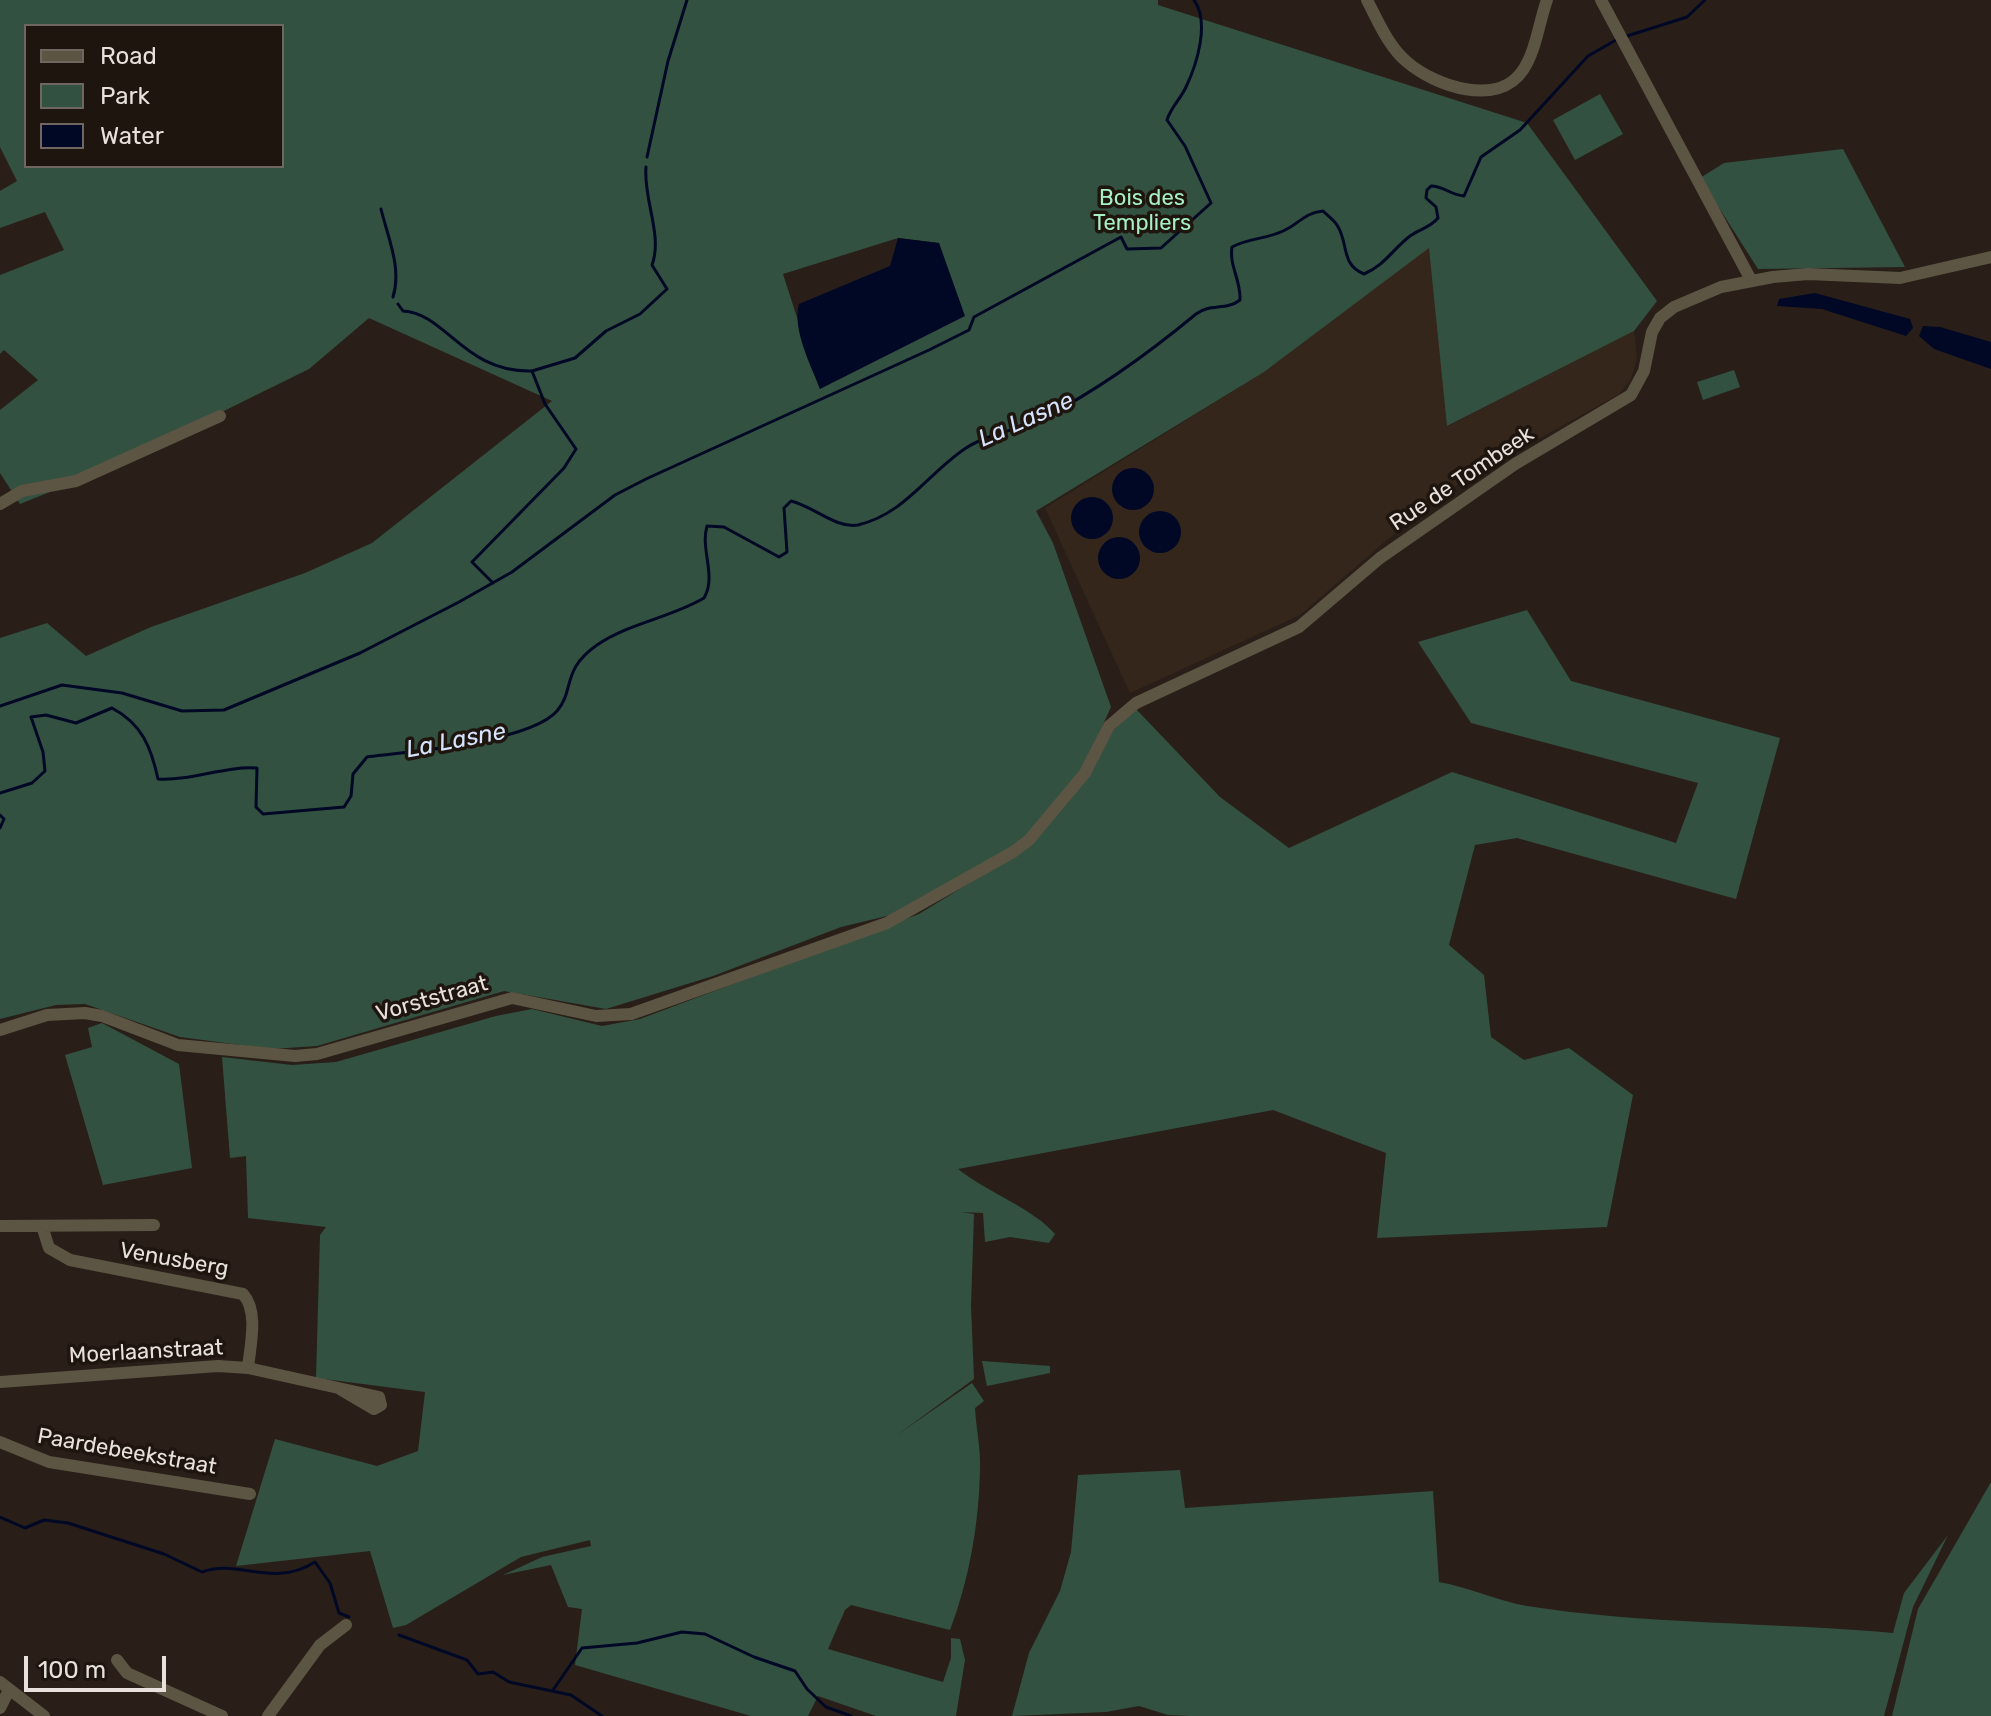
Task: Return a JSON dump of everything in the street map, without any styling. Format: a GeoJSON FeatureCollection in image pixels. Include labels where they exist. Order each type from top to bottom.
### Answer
{"type":"FeatureCollection","features":[{"type":"Feature","properties":{"kind":"street"},"geometry":{"type":"LineString","coordinates":[[1367,0],[1385,34],[1407,62],[1434,78],[1461,87],[1491,91],[1512,83],[1525,68],[1547,0]]}},
{"type":"Feature","properties":{"kind":"street"},"geometry":{"type":"LineString","coordinates":[[1601,0],[1751,280]]}},
{"type":"Feature","properties":{"kind":"street","name":"Rue de Tombeek"},"geometry":{"type":"LineString","coordinates":[[997,862],[1029,840],[1048,818],[1085,773],[1109,726],[1121,714],[1136,703],[1299,627],[1380,558],[1515,464],[1631,395],[1644,371],[1652,332],[1660,318],[1674,307],[1721,287],[1751,280],[1808,274],[1900,278],[1991,257]]}},
{"type":"Feature","properties":{"kind":"street"},"geometry":{"type":"LineString","coordinates":[[5,500],[76,481],[220,416]]}},
{"type":"Feature","properties":{"kind":"street","name":"Vorststraat"},"geometry":{"type":"LineString","coordinates":[[0,1030],[47,1015],[85,1013],[178,1045],[295,1056],[317,1054],[512,998],[596,1016],[631,1014],[887,923],[997,862]]}},
{"type":"Feature","properties":{"kind":"street"},"geometry":{"type":"LineString","coordinates":[[0,1226],[36,1223],[42,1226],[154,1225]]}},
{"type":"Feature","properties":{"kind":"street","name":"Venusberg"},"geometry":{"type":"LineString","coordinates":[[42,1226],[49,1248],[70,1260],[243,1294],[248,1300],[252,1319],[248,1368]]}},
{"type":"Feature","properties":{"kind":"street","name":"Moerlaanstraat"},"geometry":{"type":"LineString","coordinates":[[0,1382],[218,1366],[248,1368],[340,1389]]}},
{"type":"Feature","properties":{"kind":"street","name":"Paardebeekstraat"},"geometry":{"type":"LineString","coordinates":[[0,1442],[49,1462],[250,1494]]}},
{"type":"Feature","properties":{"kind":"street"},"geometry":{"type":"LineString","coordinates":[[268,1716],[320,1645],[346,1625]]}},
{"type":"Feature","properties":{"kind":"street"},"geometry":{"type":"LineString","coordinates":[[117,1660],[127,1673],[222,1716]]}},
{"type":"Feature","properties":{"kind":"street"},"geometry":{"type":"LineString","coordinates":[[0,1708],[4,1686],[44,1716]]}},
{"type":"Feature","properties":{"kind":"shaded area"},"geometry":{"type":"Polygon","coordinates":[[[1430,247],[1448,426],[1634,331],[1637,358],[1631,379],[1619,394],[1440,494],[1300,615],[1130,693],[1045,508],[1264,372],[1430,247]]]}},
{"type":"Feature","properties":{"kind":"green space","name":"Bois des Templiers"},"geometry":{"type":"Polygon","coordinates":[[[0,0],[1158,0],[1158,5],[1527,123],[1657,301],[1634,331],[1447,426],[1429,248],[1264,372],[1036,511],[1053,543],[1111,707],[1091,751],[1136,709],[1220,797],[1289,848],[1452,772],[1676,843],[1698,783],[1471,723],[1418,642],[1527,610],[1571,681],[1780,738],[1736,899],[1517,838],[1475,845],[1449,945],[1484,975],[1491,1037],[1524,1060],[1569,1048],[1633,1095],[1607,1227],[1377,1238],[1386,1153],[1273,1110],[958,1169],[1035,1216],[1055,1234],[1049,1243],[1010,1237],[985,1242],[983,1213],[962,1212],[974,1214],[971,1306],[974,1379],[897,1435],[972,1383],[984,1401],[975,1408],[980,1454],[979,1490],[972,1552],[963,1592],[950,1630],[851,1605],[845,1610],[828,1649],[943,1682],[951,1658],[951,1638],[960,1639],[965,1660],[956,1716],[876,1716],[818,1696],[808,1716],[751,1716],[575,1665],[582,1609],[568,1607],[551,1565],[503,1575],[542,1557],[591,1546],[590,1540],[521,1557],[406,1625],[393,1628],[370,1551],[236,1566],[275,1439],[377,1466],[418,1451],[425,1392],[316,1378],[320,1235],[326,1227],[248,1218],[246,1156],[230,1158],[222,1057],[292,1065],[336,1062],[496,1016],[532,1009],[602,1026],[640,1019],[919,914],[1017,854],[1029,834],[1005,852],[891,915],[841,927],[713,976],[606,1009],[504,991],[317,1046],[271,1049],[180,1037],[85,1004],[56,1005],[0,1019],[0,638],[47,623],[86,656],[151,627],[305,573],[372,543],[552,401],[369,318],[309,369],[102,471],[20,504],[0,473],[0,410],[38,380],[4,350],[0,354],[0,275],[64,250],[45,212],[0,228],[0,191],[17,181],[0,147],[0,0]],[[898,238],[783,274],[820,389],[945,263],[939,243],[898,238]]]}},
{"type":"Feature","properties":{"kind":"green space"},"geometry":{"type":"Polygon","coordinates":[[[1600,94],[1623,134],[1575,160],[1553,120],[1600,94]]]}},
{"type":"Feature","properties":{"kind":"green space"},"geometry":{"type":"Polygon","coordinates":[[[1843,149],[1905,267],[1758,269],[1700,178],[1724,163],[1843,149]]]}},
{"type":"Feature","properties":{"kind":"green space"},"geometry":{"type":"Polygon","coordinates":[[[1734,370],[1740,387],[1703,400],[1697,382],[1734,370]]]}},
{"type":"Feature","properties":{"kind":"green space"},"geometry":{"type":"Polygon","coordinates":[[[102,1023],[179,1064],[192,1168],[103,1185],[65,1055],[92,1047],[88,1028],[102,1023]]]}},
{"type":"Feature","properties":{"kind":"green space"},"geometry":{"type":"Polygon","coordinates":[[[982,1361],[1050,1366],[1050,1373],[987,1386],[982,1361]]]}},
{"type":"Feature","properties":{"kind":"green space"},"geometry":{"type":"Polygon","coordinates":[[[1180,1470],[1185,1508],[1433,1491],[1439,1582],[1527,1606],[1618,1617],[1893,1633],[1904,1593],[1948,1535],[1913,1607],[1884,1716],[1191,1716],[1168,1715],[1139,1706],[1106,1712],[1012,1716],[1029,1653],[1060,1591],[1071,1552],[1078,1475],[1180,1470]]]}},
{"type":"Feature","properties":{"kind":"green space"},"geometry":{"type":"Polygon","coordinates":[[[1991,1482],[1991,1716],[1892,1716],[1918,1609],[1991,1482]]]}},
{"type":"Feature","properties":{"kind":"water"},"geometry":{"type":"Polygon","coordinates":[[[898,238],[939,243],[965,316],[820,389],[800,336],[799,304],[890,266],[898,238]]]}},
{"type":"Feature","properties":{"kind":"water"},"geometry":{"type":"Polygon","coordinates":[[[1815,293],[1910,319],[1913,328],[1906,336],[1822,309],[1777,306],[1779,299],[1815,293]]]}},
{"type":"Feature","properties":{"kind":"water"},"geometry":{"type":"Polygon","coordinates":[[[1923,326],[1940,327],[1991,342],[1991,369],[1934,349],[1919,336],[1923,326]]]}},
{"type":"Feature","properties":{"kind":"water"},"geometry":{"type":"Polygon","coordinates":[[[1133,468],[1148,474],[1154,489],[1148,504],[1133,510],[1118,504],[1112,489],[1118,474],[1133,468]]]}},
{"type":"Feature","properties":{"kind":"water"},"geometry":{"type":"Polygon","coordinates":[[[1092,497],[1107,503],[1113,518],[1107,533],[1092,539],[1077,533],[1071,518],[1077,503],[1092,497]]]}},
{"type":"Feature","properties":{"kind":"water"},"geometry":{"type":"Polygon","coordinates":[[[1160,511],[1175,517],[1181,532],[1175,547],[1160,553],[1145,547],[1139,532],[1145,517],[1160,511]]]}},
{"type":"Feature","properties":{"kind":"water"},"geometry":{"type":"Polygon","coordinates":[[[1119,537],[1134,543],[1140,558],[1134,573],[1119,579],[1104,573],[1098,558],[1104,543],[1119,537]]]}},
{"type":"Feature","properties":{"kind":"waterway"},"geometry":{"type":"LineString","coordinates":[[647,157],[668,61],[687,0]]}},
{"type":"Feature","properties":{"kind":"waterway"},"geometry":{"type":"LineString","coordinates":[[0,706],[62,685],[122,693],[182,711],[224,710],[360,653],[459,602],[512,572],[615,495],[969,330],[974,317],[1121,237],[1127,249],[1161,248],[1211,203],[1185,146],[1167,120],[1186,87],[1198,55],[1201,20],[1194,0]]}},
{"type":"Feature","properties":{"kind":"waterway","name":"La Lasne"},"geometry":{"type":"LineString","coordinates":[[1627,36],[1687,17],[1705,0]]}},
{"type":"Feature","properties":{"kind":"waterway","name":"La Lasne"},"geometry":{"type":"LineString","coordinates":[[0,793],[32,783],[45,771],[43,752],[31,717],[46,715],[76,723],[112,708],[131,721],[144,738],[158,779],[257,768],[256,807],[263,814],[344,807],[351,796],[353,774],[367,757],[467,744],[522,731],[543,722],[562,703],[578,663],[597,645],[622,631],[704,598],[709,581],[705,544],[707,526],[724,527],[779,557],[787,552],[784,508],[791,501],[841,524],[858,525],[875,520],[903,502],[966,448],[1036,421],[1065,406],[1124,370],[1196,314],[1240,300],[1232,247],[1277,234],[1311,214],[1323,211],[1332,219],[1341,232],[1351,265],[1364,274],[1410,236],[1438,218],[1436,207],[1426,198],[1431,186],[1464,196],[1481,157],[1520,130],[1588,56],[1616,40]]}},
{"type":"Feature","properties":{"kind":"waterway"},"geometry":{"type":"LineString","coordinates":[[493,583],[472,562],[564,468],[576,449],[545,404],[532,371],[575,358],[606,331],[640,314],[667,289],[652,265],[655,242],[646,167]]}},
{"type":"Feature","properties":{"kind":"waterway"},"geometry":{"type":"LineString","coordinates":[[381,209],[395,264],[393,297]]}},
{"type":"Feature","properties":{"kind":"waterway"},"geometry":{"type":"LineString","coordinates":[[398,304],[403,311],[418,314],[432,322],[489,363],[532,371]]}},
{"type":"Feature","properties":{"kind":"waterway","name":"La Lasne"},"geometry":{"type":"LineString","coordinates":[[0,815],[4,819],[0,828]]}},
{"type":"Feature","properties":{"kind":"waterway"},"geometry":{"type":"LineString","coordinates":[[0,1517],[25,1528],[44,1520],[68,1523],[164,1554],[202,1572],[229,1568],[284,1573],[315,1562],[330,1583],[339,1613],[349,1617]]}},
{"type":"Feature","properties":{"kind":"waterway"},"geometry":{"type":"LineString","coordinates":[[553,1690],[582,1648],[637,1643],[682,1632],[705,1634],[754,1657],[795,1671],[807,1689],[826,1707],[851,1716]]}},
{"type":"Feature","properties":{"kind":"waterway"},"geometry":{"type":"LineString","coordinates":[[399,1635],[467,1660],[478,1674],[493,1672],[509,1682],[571,1695],[602,1716]]}}]}
